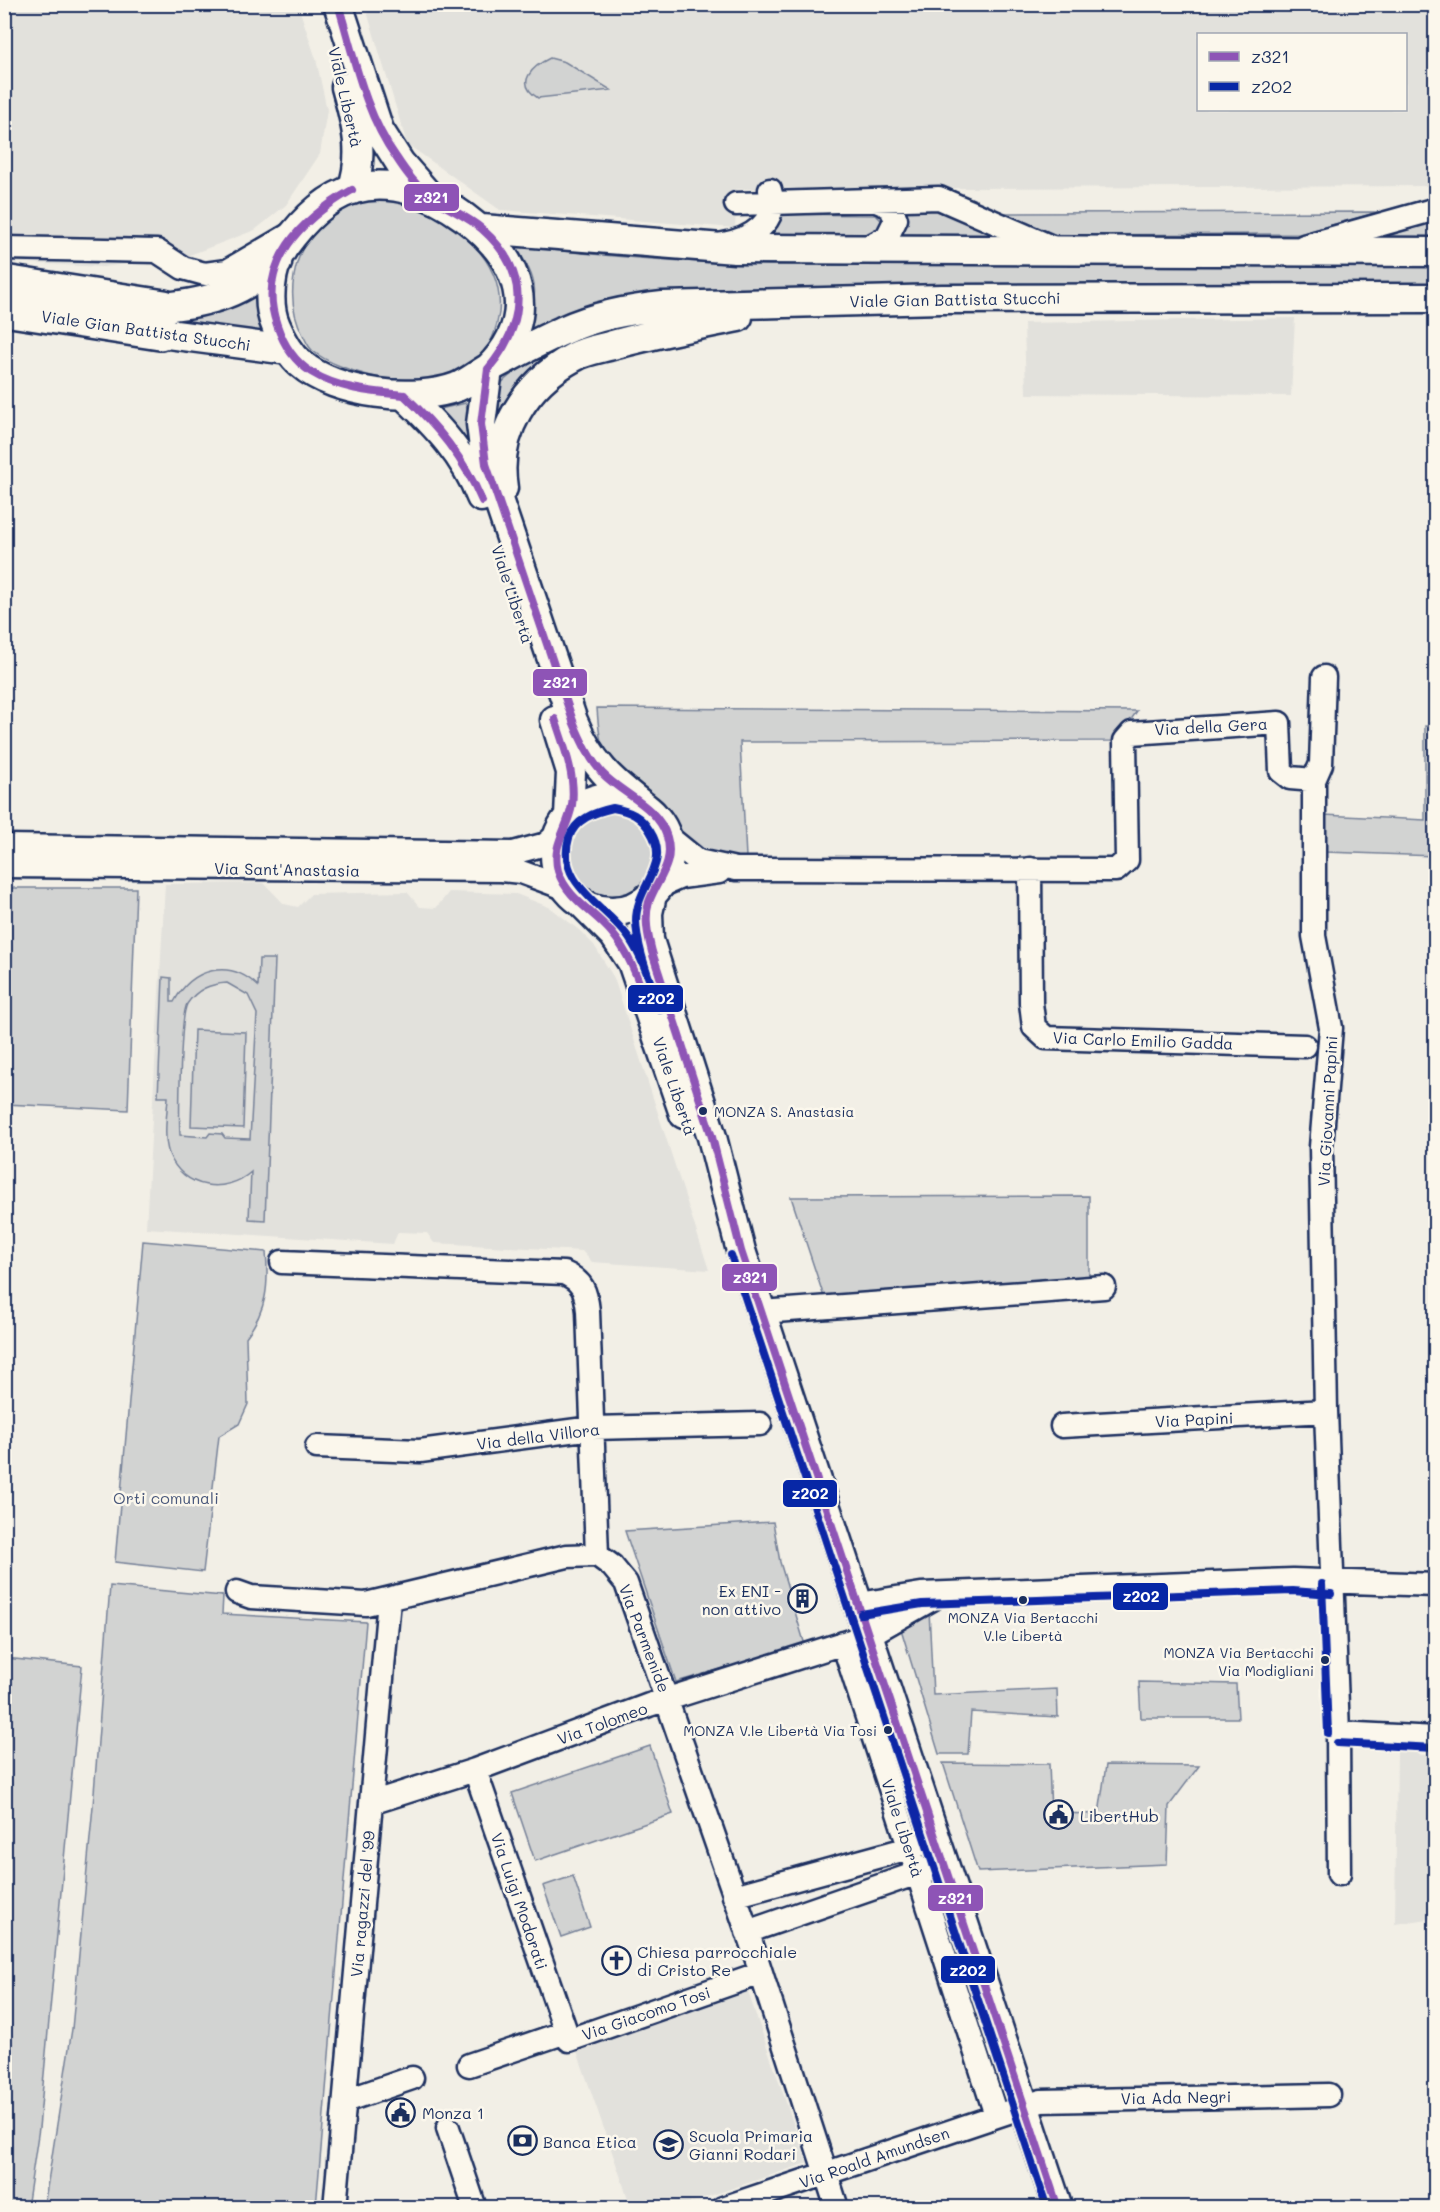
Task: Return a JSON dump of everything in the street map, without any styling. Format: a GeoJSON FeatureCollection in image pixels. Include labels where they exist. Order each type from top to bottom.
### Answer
{"type":"FeatureCollection","features":[{"type":"Feature","properties":{"kind":"highway","name":"Viale Gian Battista Stucchi"},"geometry":{"type":"LineString","coordinates":[[4,282],[162,320]]}},
{"type":"Feature","properties":{"kind":"highway","name":"Viale Gian Battista Stucchi"},"geometry":{"type":"LineString","coordinates":[[4,309],[162,320]]}},
{"type":"Feature","properties":{"kind":"main road","name":"Viale Libertà"},"geometry":{"type":"LineString","coordinates":[[323,4],[357,132],[360,164],[352,190]]}},
{"type":"Feature","properties":{"kind":"main road","name":"Viale Libertà"},"geometry":{"type":"LineString","coordinates":[[338,4],[379,130],[400,164],[428,195]]}},
{"type":"Feature","properties":{"kind":"main road","name":"Viale Gian Battista Stucchi"},"geometry":{"type":"LineString","coordinates":[[488,369],[502,355],[511,341],[520,308],[515,277],[508,262],[482,229],[428,195],[388,186],[352,190],[312,214],[282,249],[273,279],[272,308],[275,324],[288,350],[300,363],[318,376],[366,391],[404,395],[444,391],[459,386],[562,330],[626,310],[663,306],[813,301],[1436,298]]}},
{"type":"Feature","properties":{"kind":"main road","name":"Viale Gian Battista Stucchi"},"geometry":{"type":"LineString","coordinates":[[482,229],[707,247],[859,251],[1436,252]]}},
{"type":"Feature","properties":{"kind":"main road","name":"Viale Gian Battista Stucchi"},"geometry":{"type":"LineString","coordinates":[[162,320],[200,303],[232,293],[255,280],[277,263]]}},
{"type":"Feature","properties":{"kind":"main road"},"geometry":{"type":"LineString","coordinates":[[513,543],[502,481],[507,429],[519,405],[552,371],[576,355],[636,338],[813,301]]}},
{"type":"Feature","properties":{"kind":"main road","name":"Viale Gian Battista Stucchi"},"geometry":{"type":"LineString","coordinates":[[162,320],[288,350]]}},
{"type":"Feature","properties":{"kind":"main road","name":"Viale Libertà"},"geometry":{"type":"LineString","coordinates":[[488,369],[482,406],[481,443],[493,491],[578,734],[603,773],[646,808]]}},
{"type":"Feature","properties":{"kind":"main road","name":"Viale Libertà"},"geometry":{"type":"LineString","coordinates":[[404,395],[449,441],[467,467],[479,493],[570,765],[572,789],[564,825]]}},
{"type":"Feature","properties":{"kind":"main road"},"geometry":{"type":"LineString","coordinates":[[605,797],[626,798],[646,808],[658,820],[666,835],[668,862],[655,891],[634,906],[616,911],[596,909],[572,894],[556,862],[564,825],[586,803],[605,797]]}},
{"type":"Feature","properties":{"kind":"main road","name":"Viale Libertà"},"geometry":{"type":"LineString","coordinates":[[655,891],[648,913],[649,940],[712,1137],[741,1251],[859,1604],[856,1639],[941,1852],[1059,2208]]}},
{"type":"Feature","properties":{"kind":"main road","name":"Viale Libertà"},"geometry":{"type":"LineString","coordinates":[[572,894],[614,935],[632,962],[708,1181],[741,1251]]}},
{"type":"Feature","properties":{"kind":"street"},"geometry":{"type":"LineString","coordinates":[[809,189],[829,201]]}},
{"type":"Feature","properties":{"kind":"street"},"geometry":{"type":"LineString","coordinates":[[707,247],[746,238],[760,230],[770,216],[771,196]]}},
{"type":"Feature","properties":{"kind":"street"},"geometry":{"type":"LineString","coordinates":[[736,204],[771,196],[829,201],[939,198],[1064,252]]}},
{"type":"Feature","properties":{"kind":"street"},"geometry":{"type":"LineString","coordinates":[[859,251],[877,245],[894,227],[897,219],[890,207],[874,200]]}},
{"type":"Feature","properties":{"kind":"street"},"geometry":{"type":"LineString","coordinates":[[1278,253],[1436,209]]}},
{"type":"Feature","properties":{"kind":"street"},"geometry":{"type":"LineString","coordinates":[[4,248],[157,251],[183,268],[206,274],[227,271],[298,230]]}},
{"type":"Feature","properties":{"kind":"street","name":"Via Giovanni Papini"},"geometry":{"type":"LineString","coordinates":[[1324,677],[1320,764],[1314,780],[1314,936],[1331,1028],[1322,1147],[1326,1411],[1338,1733],[1339,1874]]}},
{"type":"Feature","properties":{"kind":"street","name":"Via della Gera"},"geometry":{"type":"LineString","coordinates":[[1030,869],[1116,870],[1127,860],[1125,741],[1132,733],[1279,723],[1281,771],[1290,778],[1314,780]]}},
{"type":"Feature","properties":{"kind":"street","name":"Via Sant'Anastasia"},"geometry":{"type":"LineString","coordinates":[[4,846],[513,853],[546,844],[564,825]]}},
{"type":"Feature","properties":{"kind":"street"},"geometry":{"type":"LineString","coordinates":[[666,835],[698,861],[736,869]]}},
{"type":"Feature","properties":{"kind":"street","name":"Via Sant'Anastasia"},"geometry":{"type":"LineString","coordinates":[[4,866],[501,870],[521,872],[572,894]]}},
{"type":"Feature","properties":{"kind":"street"},"geometry":{"type":"LineString","coordinates":[[655,891],[681,877],[736,869],[1030,869]]}},
{"type":"Feature","properties":{"kind":"street","name":"Via Carlo Emilio Gadda"},"geometry":{"type":"LineString","coordinates":[[1030,869],[1031,1003],[1034,1028],[1046,1038],[1305,1046]]}},
{"type":"Feature","properties":{"kind":"street"},"geometry":{"type":"LineString","coordinates":[[237,1592],[251,1597],[366,1604],[567,1556],[597,1555],[588,1311],[585,1289],[575,1278],[564,1273],[282,1262]]}},
{"type":"Feature","properties":{"kind":"street"},"geometry":{"type":"LineString","coordinates":[[761,1312],[1104,1287]]}},
{"type":"Feature","properties":{"kind":"street","name":"Via Papini"},"geometry":{"type":"LineString","coordinates":[[1062,1426],[1326,1411]]}},
{"type":"Feature","properties":{"kind":"street","name":"Via della Villora"},"geometry":{"type":"LineString","coordinates":[[317,1447],[420,1450],[592,1428],[760,1424]]}},
{"type":"Feature","properties":{"kind":"street","name":"Via Parmenide"},"geometry":{"type":"LineString","coordinates":[[597,1555],[612,1566],[626,1583],[761,1973],[837,2208]]}},
{"type":"Feature","properties":{"kind":"street"},"geometry":{"type":"LineString","coordinates":[[859,1604],[904,1595],[1293,1580],[1332,1584],[1436,1585]]}},
{"type":"Feature","properties":{"kind":"street","name":"Via Tolomeo"},"geometry":{"type":"LineString","coordinates":[[371,1803],[475,1770],[668,1699],[856,1639],[941,1594]]}},
{"type":"Feature","properties":{"kind":"street","name":"Via ragazzi del '99"},"geometry":{"type":"LineString","coordinates":[[335,2208],[388,1600]]}},
{"type":"Feature","properties":{"kind":"street","name":"Viale Libertà"},"geometry":{"type":"LineString","coordinates":[[856,1639],[910,1848],[996,2115]]}},
{"type":"Feature","properties":{"kind":"street"},"geometry":{"type":"LineString","coordinates":[[1338,1733],[1436,1738]]}},
{"type":"Feature","properties":{"kind":"street","name":"Via Luigi Modorati"},"geometry":{"type":"LineString","coordinates":[[475,1770],[566,2032]]}},
{"type":"Feature","properties":{"kind":"street"},"geometry":{"type":"LineString","coordinates":[[734,1896],[910,1848],[941,1852]]}},
{"type":"Feature","properties":{"kind":"street"},"geometry":{"type":"LineString","coordinates":[[747,1932],[918,1872],[941,1852]]}},
{"type":"Feature","properties":{"kind":"street","name":"Via Giacomo Tosi"},"geometry":{"type":"LineString","coordinates":[[469,2065],[566,2032],[569,2040],[761,1973]]}},
{"type":"Feature","properties":{"kind":"street"},"geometry":{"type":"LineString","coordinates":[[345,2101],[412,2078]]}},
{"type":"Feature","properties":{"kind":"street","name":"Via Ada Negri"},"geometry":{"type":"LineString","coordinates":[[1024,2105],[1057,2100],[1329,2095]]}},
{"type":"Feature","properties":{"kind":"street","name":"Via Roald Amundsen"},"geometry":{"type":"LineString","coordinates":[[723,2208],[826,2175],[1024,2105]]}},
{"type":"Feature","properties":{"kind":"street"},"geometry":{"type":"LineString","coordinates":[[448,2128],[475,2208]]}},
{"type":"Feature","properties":{"kind":"shaded area"},"geometry":{"type":"Polygon","coordinates":[[[5,5],[298,5],[316,59],[327,110],[320,154],[286,205],[255,230],[187,256],[103,267],[5,262],[5,5]]]}},
{"type":"Feature","properties":{"kind":"shaded area"},"geometry":{"type":"Polygon","coordinates":[[[365,5],[1435,5],[1435,186],[737,189],[735,228],[500,210],[407,144],[365,5]]]}},
{"type":"Feature","properties":{"kind":"shaded area"},"geometry":{"type":"Polygon","coordinates":[[[1295,318],[1291,396],[1026,394],[1024,323],[1295,318]]]}},
{"type":"Feature","properties":{"kind":"shaded area"},"geometry":{"type":"Polygon","coordinates":[[[264,883],[284,904],[298,907],[311,894],[407,892],[420,907],[436,908],[449,892],[516,894],[551,908],[579,930],[594,945],[614,978],[709,1270],[592,1262],[582,1251],[434,1243],[427,1233],[398,1232],[393,1244],[146,1228],[165,884],[264,883]]]}},
{"type":"Feature","properties":{"kind":"shaded area"},"geometry":{"type":"Polygon","coordinates":[[[1410,1749],[1421,1755],[1435,1755],[1435,1918],[1395,1924],[1397,1751],[1410,1749]]]}},
{"type":"Feature","properties":{"kind":"shaded area","name":"Scuola Primaria Gianni Rodari"},"geometry":{"type":"Polygon","coordinates":[[[748,1992],[807,2163],[677,2207],[631,2207],[577,2051],[748,1992]]]}},
{"type":"Feature","properties":{"kind":"green space"},"geometry":{"type":"Polygon","coordinates":[[[550,58],[565,62],[611,90],[538,98],[527,87],[527,81],[532,70],[550,58]]]}},
{"type":"Feature","properties":{"kind":"green space"},"geometry":{"type":"Polygon","coordinates":[[[371,200],[402,203],[439,218],[471,243],[484,258],[493,275],[499,293],[499,313],[492,338],[481,355],[448,377],[429,382],[394,381],[357,372],[324,359],[308,346],[303,335],[297,321],[293,291],[294,276],[303,247],[311,234],[326,218],[344,208],[371,200]]]}},
{"type":"Feature","properties":{"kind":"green space"},"geometry":{"type":"Polygon","coordinates":[[[900,207],[937,209],[995,236],[900,234],[900,207]]]}},
{"type":"Feature","properties":{"kind":"green space"},"geometry":{"type":"Polygon","coordinates":[[[1379,212],[1299,234],[1048,235],[999,213],[1379,212]]]}},
{"type":"Feature","properties":{"kind":"green space"},"geometry":{"type":"Polygon","coordinates":[[[781,214],[876,215],[882,221],[882,226],[872,234],[768,235],[781,214]]]}},
{"type":"Feature","properties":{"kind":"green space"},"geometry":{"type":"Polygon","coordinates":[[[1435,220],[1435,237],[1367,237],[1435,220]]]}},
{"type":"Feature","properties":{"kind":"green space"},"geometry":{"type":"Polygon","coordinates":[[[514,245],[642,258],[770,265],[1435,263],[1436,286],[769,291],[524,336],[534,298],[533,279],[514,245]]]}},
{"type":"Feature","properties":{"kind":"green space"},"geometry":{"type":"Polygon","coordinates":[[[260,290],[268,336],[171,322],[224,310],[260,290]]]}},
{"type":"Feature","properties":{"kind":"green space"},"geometry":{"type":"Polygon","coordinates":[[[575,342],[497,430],[494,404],[498,388],[503,381],[521,368],[575,342]]]}},
{"type":"Feature","properties":{"kind":"green space"},"geometry":{"type":"Polygon","coordinates":[[[466,403],[475,453],[440,409],[466,403]]]}},
{"type":"Feature","properties":{"kind":"green space"},"geometry":{"type":"Polygon","coordinates":[[[597,708],[1137,711],[1116,741],[740,742],[746,857],[726,858],[707,855],[691,848],[678,832],[662,801],[629,779],[612,763],[602,746],[597,708]]]}},
{"type":"Feature","properties":{"kind":"green space"},"geometry":{"type":"Polygon","coordinates":[[[1425,726],[1435,727],[1435,856],[1326,852],[1324,815],[1425,820],[1425,726]]]}},
{"type":"Feature","properties":{"kind":"green space"},"geometry":{"type":"Polygon","coordinates":[[[613,808],[630,812],[645,822],[655,837],[659,854],[655,871],[645,886],[630,896],[613,900],[596,896],[581,886],[571,871],[567,854],[571,837],[581,822],[596,812],[613,808]]]}},
{"type":"Feature","properties":{"kind":"green space"},"geometry":{"type":"Polygon","coordinates":[[[5,888],[136,888],[128,1110],[5,1104],[5,888]]]}},
{"type":"Feature","properties":{"kind":"green space"},"geometry":{"type":"Polygon","coordinates":[[[259,959],[275,959],[265,1220],[249,1219],[251,1172],[229,1184],[217,1186],[194,1181],[175,1166],[166,1140],[168,1097],[158,1097],[163,977],[171,978],[171,1002],[174,1002],[191,981],[212,971],[235,972],[247,977],[258,986],[259,959]],[[227,983],[210,986],[200,991],[187,1004],[181,1046],[180,1135],[207,1137],[210,1133],[222,1134],[225,1138],[250,1139],[257,1014],[248,995],[227,983]]]}},
{"type":"Feature","properties":{"kind":"green space"},"geometry":{"type":"Polygon","coordinates":[[[194,1030],[246,1032],[243,1128],[191,1126],[194,1030]]]}},
{"type":"Feature","properties":{"kind":"green space"},"geometry":{"type":"Polygon","coordinates":[[[1089,1196],[1089,1276],[824,1297],[791,1197],[1089,1196]]]}},
{"type":"Feature","properties":{"kind":"green space","name":"Orti comunali"},"geometry":{"type":"Polygon","coordinates":[[[143,1241],[266,1252],[265,1297],[258,1317],[246,1337],[248,1404],[239,1424],[219,1436],[203,1572],[115,1562],[143,1241]]]}},
{"type":"Feature","properties":{"kind":"green space"},"geometry":{"type":"Polygon","coordinates":[[[773,1522],[780,1562],[805,1645],[676,1682],[625,1531],[773,1522]]]}},
{"type":"Feature","properties":{"kind":"green space"},"geometry":{"type":"Polygon","coordinates":[[[110,1586],[223,1596],[222,1614],[366,1622],[316,2207],[44,2207],[72,2029],[93,1806],[110,1586]]]}},
{"type":"Feature","properties":{"kind":"green space"},"geometry":{"type":"Polygon","coordinates":[[[929,1610],[933,1695],[1057,1689],[1058,1717],[971,1712],[968,1754],[939,1754],[901,1629],[929,1610]]]}},
{"type":"Feature","properties":{"kind":"green space"},"geometry":{"type":"Polygon","coordinates":[[[5,1658],[82,1666],[39,2128],[27,2208],[4,2207],[5,1658]]]}},
{"type":"Feature","properties":{"kind":"green space"},"geometry":{"type":"Polygon","coordinates":[[[1139,1682],[1236,1684],[1238,1718],[1141,1718],[1139,1682]]]}},
{"type":"Feature","properties":{"kind":"green space"},"geometry":{"type":"Polygon","coordinates":[[[650,1746],[673,1814],[535,1861],[512,1793],[650,1746]]]}},
{"type":"Feature","properties":{"kind":"green space"},"geometry":{"type":"Polygon","coordinates":[[[943,1763],[1049,1764],[1051,1813],[1099,1814],[1106,1765],[1199,1766],[1169,1806],[1167,1864],[978,1872],[943,1763]]]}},
{"type":"Feature","properties":{"kind":"green space"},"geometry":{"type":"Polygon","coordinates":[[[573,1876],[590,1927],[561,1937],[543,1886],[573,1876]]]}},
{"type":"Feature","properties":{"kind":"transit line","name":"z321"},"geometry":{"type":"LineString","coordinates":[[338,4],[368,103],[385,140],[399,162],[428,195],[482,229],[498,245],[509,262],[518,298],[516,316],[501,352],[488,369]]}},
{"type":"Feature","properties":{"kind":"transit line","name":"z321"},"geometry":{"type":"LineString","coordinates":[[352,190],[334,201],[301,229],[278,262],[273,282],[272,303],[277,325],[282,338],[299,363],[321,378],[368,391],[404,395]]}},
{"type":"Feature","properties":{"kind":"transit line","name":"z321"},"geometry":{"type":"LineString","coordinates":[[488,369],[481,424],[486,464],[573,721],[585,748],[602,773],[648,809],[656,817],[667,837],[669,847],[667,863],[652,894],[647,914],[652,952],[712,1137],[741,1251],[1058,2208]]}},
{"type":"Feature","properties":{"kind":"transit line","name":"z321"},"geometry":{"type":"LineString","coordinates":[[404,395],[449,443],[475,485],[482,501]]}},
{"type":"Feature","properties":{"kind":"transit line","name":"z321"},"geometry":{"type":"LineString","coordinates":[[555,719],[568,761],[573,794],[570,814],[558,845],[556,862],[558,871],[568,890],[618,940],[632,964],[645,999]]}},
{"type":"Feature","properties":{"kind":"transit line","name":"z202"},"geometry":{"type":"LineString","coordinates":[[613,808],[639,818],[647,826],[656,843],[655,865],[641,897],[636,921],[642,955],[660,1010],[643,964],[629,938],[586,893],[569,869],[567,854],[572,831],[581,821],[593,814],[613,808]]}},
{"type":"Feature","properties":{"kind":"transit line","name":"z202"},"geometry":{"type":"LineString","coordinates":[[731,1255],[1047,2208]]}},
{"type":"Feature","properties":{"kind":"transit line","name":"z202"},"geometry":{"type":"LineString","coordinates":[[1322,1584],[1328,1733]]}},
{"type":"Feature","properties":{"kind":"transit line","name":"z202"},"geometry":{"type":"LineString","coordinates":[[861,1614],[922,1604],[1293,1591],[1331,1594]]}},
{"type":"Feature","properties":{"kind":"transit line","name":"z202"},"geometry":{"type":"LineString","coordinates":[[1337,1743],[1435,1748]]}},
{"type":"Feature","properties":{"kind":"place","name":"MONZA S. Anastasia"},"geometry":{"type":"Point","coordinates":[703,1111]}},
{"type":"Feature","properties":{"kind":"place","name":"Ex ENI - non attivo"},"geometry":{"type":"Point","coordinates":[802,1599]}},
{"type":"Feature","properties":{"kind":"place","name":"MONZA Via Bertacchi V.le Libertà"},"geometry":{"type":"Point","coordinates":[1023,1600]}},
{"type":"Feature","properties":{"kind":"place","name":"MONZA Via Bertacchi Via Modigliani"},"geometry":{"type":"Point","coordinates":[1325,1660]}},
{"type":"Feature","properties":{"kind":"place","name":"MONZA V.le Libertà Via Tosi"},"geometry":{"type":"Point","coordinates":[888,1730]}},
{"type":"Feature","properties":{"kind":"place","name":"LibertHub"},"geometry":{"type":"Point","coordinates":[1059,1815]}},
{"type":"Feature","properties":{"kind":"place","name":"Chiesa parrocchiale di Cristo Re"},"geometry":{"type":"Point","coordinates":[616,1960]}},
{"type":"Feature","properties":{"kind":"place","name":"Monza 1"},"geometry":{"type":"Point","coordinates":[401,2112]}},
{"type":"Feature","properties":{"kind":"place","name":"Banca Etica"},"geometry":{"type":"Point","coordinates":[522,2141]}},
{"type":"Feature","properties":{"kind":"place","name":"Scuola Primaria Gianni Rodari"},"geometry":{"type":"Point","coordinates":[668,2144]}}]}
